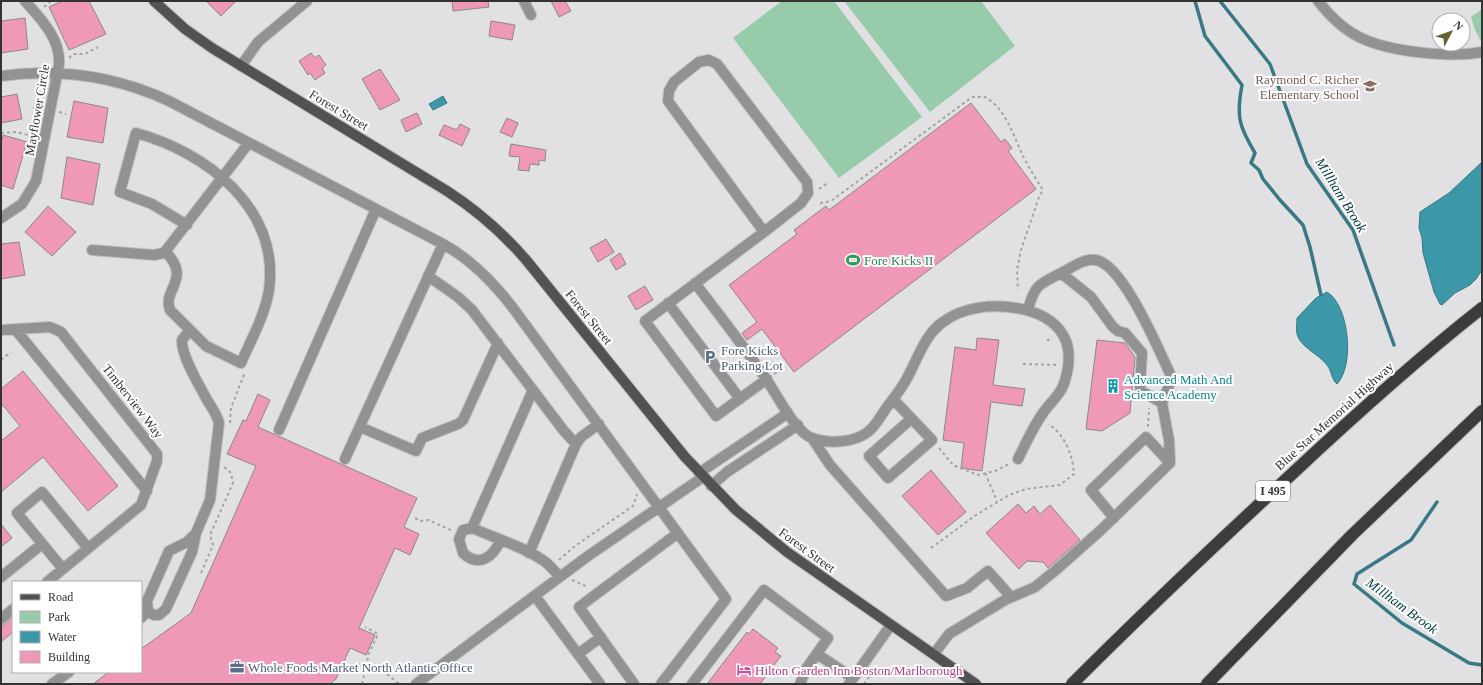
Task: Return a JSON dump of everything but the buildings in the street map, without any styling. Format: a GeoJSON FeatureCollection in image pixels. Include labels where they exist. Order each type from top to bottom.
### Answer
{"type":"FeatureCollection","features":[{"type":"Feature","properties":{"kind":"highway","name":"Blue Star Memorial Highway"},"geometry":{"type":"LineString","coordinates":[[1072,684],[1194,564],[1360,410],[1404,371],[1482,308]]}},
{"type":"Feature","properties":{"kind":"highway"},"geometry":{"type":"LineString","coordinates":[[1207,684],[1346,541],[1482,411]]}},
{"type":"Feature","properties":{"kind":"main road","name":"Forest Street"},"geometry":{"type":"LineString","coordinates":[[154,1],[190,32],[241,66],[447,191],[489,221],[527,261],[711,486],[746,519],[776,544],[976,684]]}},
{"type":"Feature","properties":{"kind":"street","name":"Mayflower Circle"},"geometry":{"type":"LineString","coordinates":[[1,218],[22,204],[36,182],[57,73],[59,55],[52,37],[43,22],[25,1]]}},
{"type":"Feature","properties":{"kind":"street"},"geometry":{"type":"LineString","coordinates":[[241,66],[258,42],[307,1]]}},
{"type":"Feature","properties":{"kind":"street"},"geometry":{"type":"LineString","coordinates":[[524,1],[531,15]]}},
{"type":"Feature","properties":{"kind":"street"},"geometry":{"type":"LineString","coordinates":[[1318,1],[1330,16],[1359,37],[1397,50],[1430,54],[1482,52]]}},
{"type":"Feature","properties":{"kind":"street"},"geometry":{"type":"LineString","coordinates":[[764,232],[668,101],[669,91],[674,82],[699,62],[709,60],[717,64],[807,182],[808,193],[801,203],[764,232],[645,321],[716,416],[767,379]]}},
{"type":"Feature","properties":{"kind":"street"},"geometry":{"type":"LineString","coordinates":[[1,76],[30,73],[86,75],[116,81],[162,98],[442,244],[474,265],[501,293],[726,599],[661,684]]}},
{"type":"Feature","properties":{"kind":"street"},"geometry":{"type":"LineString","coordinates":[[166,252],[175,263],[177,273],[169,308],[189,331],[210,349],[241,363],[268,296],[269,268],[262,231],[244,200],[222,178],[182,151],[160,141],[136,133],[120,192],[152,204],[187,225]]}},
{"type":"Feature","properties":{"kind":"street"},"geometry":{"type":"LineString","coordinates":[[92,250],[157,255],[166,252],[248,144]]}},
{"type":"Feature","properties":{"kind":"street"},"geometry":{"type":"LineString","coordinates":[[279,430],[376,209]]}},
{"type":"Feature","properties":{"kind":"street"},"geometry":{"type":"LineString","coordinates":[[345,459],[442,244]]}},
{"type":"Feature","properties":{"kind":"street"},"geometry":{"type":"LineString","coordinates":[[934,654],[949,634],[1012,597],[1035,587],[1114,518],[1170,463],[1169,440],[1162,403],[1172,378],[1147,325],[1127,288],[1117,275],[1106,264],[1096,260],[1087,260],[1041,283],[1032,294],[1028,310]]}},
{"type":"Feature","properties":{"kind":"street"},"geometry":{"type":"LineString","coordinates":[[1061,273],[1091,297],[1113,327],[1118,331],[1125,333],[1140,350],[1143,358],[1140,386],[1141,391],[1162,403]]}},
{"type":"Feature","properties":{"kind":"street"},"geometry":{"type":"LineString","coordinates":[[428,276],[467,306],[498,343],[564,431],[576,444]]}},
{"type":"Feature","properties":{"kind":"street"},"geometry":{"type":"LineString","coordinates":[[695,283],[767,379],[804,433],[812,438],[830,465],[946,596],[967,588],[988,570],[1012,597]]}},
{"type":"Feature","properties":{"kind":"street"},"geometry":{"type":"LineString","coordinates":[[668,303],[740,399]]}},
{"type":"Feature","properties":{"kind":"street"},"geometry":{"type":"LineString","coordinates":[[812,438],[835,441],[854,440],[868,432],[906,381],[918,354],[934,330],[942,322],[959,313],[979,307],[998,306],[1028,310],[1039,314],[1060,331],[1068,349],[1066,376],[1061,390],[1039,419],[1018,459]]}},
{"type":"Feature","properties":{"kind":"street","name":"Timberview Way"},"geometry":{"type":"LineString","coordinates":[[1,330],[50,327],[58,330],[63,334],[156,452],[157,461],[147,491],[139,508],[48,581]]}},
{"type":"Feature","properties":{"kind":"street"},"geometry":{"type":"LineString","coordinates":[[15,329],[147,491]]}},
{"type":"Feature","properties":{"kind":"street"},"geometry":{"type":"LineString","coordinates":[[189,331],[182,340],[182,349],[203,393],[216,414],[219,427],[210,498],[196,533],[192,552],[166,609],[159,615],[145,614],[147,601],[169,551],[187,542],[196,533]]}},
{"type":"Feature","properties":{"kind":"street"},"geometry":{"type":"LineString","coordinates":[[360,427],[416,451],[422,438],[458,424],[463,420],[498,343]]}},
{"type":"Feature","properties":{"kind":"street"},"geometry":{"type":"LineString","coordinates":[[472,528],[533,390]]}},
{"type":"Feature","properties":{"kind":"street"},"geometry":{"type":"LineString","coordinates":[[893,399],[932,440],[888,478],[869,456],[911,419]]}},
{"type":"Feature","properties":{"kind":"street"},"geometry":{"type":"LineString","coordinates":[[416,684],[535,596],[564,578],[660,508],[701,475],[793,419]]}},
{"type":"Feature","properties":{"kind":"street"},"geometry":{"type":"LineString","coordinates":[[711,486],[793,419]]}},
{"type":"Feature","properties":{"kind":"street"},"geometry":{"type":"LineString","coordinates":[[528,553],[576,444],[581,437],[598,424]]}},
{"type":"Feature","properties":{"kind":"street"},"geometry":{"type":"LineString","coordinates":[[1114,518],[1091,490],[1146,437],[1170,463]]}},
{"type":"Feature","properties":{"kind":"street"},"geometry":{"type":"LineString","coordinates":[[63,569],[17,512],[42,492],[88,548]]}},
{"type":"Feature","properties":{"kind":"street"},"geometry":{"type":"LineString","coordinates":[[500,540],[495,551],[490,557],[479,560],[470,558],[462,551],[459,538],[463,530],[472,528],[500,540],[545,561],[564,578]]}},
{"type":"Feature","properties":{"kind":"street"},"geometry":{"type":"LineString","coordinates":[[634,684],[579,607],[678,533]]}},
{"type":"Feature","properties":{"kind":"street"},"geometry":{"type":"LineString","coordinates":[[1,577],[42,544]]}},
{"type":"Feature","properties":{"kind":"street"},"geometry":{"type":"LineString","coordinates":[[692,684],[764,590],[828,638],[806,669],[800,684]]}},
{"type":"Feature","properties":{"kind":"street"},"geometry":{"type":"LineString","coordinates":[[535,596],[600,684]]}},
{"type":"Feature","properties":{"kind":"street"},"geometry":{"type":"LineString","coordinates":[[1,619],[12,610]]}},
{"type":"Feature","properties":{"kind":"street"},"geometry":{"type":"LineString","coordinates":[[817,654],[851,681],[891,625]]}},
{"type":"Feature","properties":{"kind":"street"},"geometry":{"type":"LineString","coordinates":[[578,654],[601,637]]}},
{"type":"Feature","properties":{"kind":"street"},"geometry":{"type":"LineString","coordinates":[[52,684],[68,673]]}},
{"type":"Feature","properties":{"kind":"path"},"geometry":{"type":"LineString","coordinates":[[42,10],[51,1]]}},
{"type":"Feature","properties":{"kind":"path"},"geometry":{"type":"LineString","coordinates":[[66,59],[74,54],[85,54],[98,47]]}},
{"type":"Feature","properties":{"kind":"path"},"geometry":{"type":"LineString","coordinates":[[820,203],[831,201],[968,100],[973,97],[985,97],[1007,120],[1029,168],[1043,190],[1039,197],[1021,250],[1017,270],[1018,290]]}},
{"type":"Feature","properties":{"kind":"path"},"geometry":{"type":"LineString","coordinates":[[33,108],[43,110]]}},
{"type":"Feature","properties":{"kind":"path"},"geometry":{"type":"LineString","coordinates":[[1,133],[17,132],[28,135]]}},
{"type":"Feature","properties":{"kind":"path"},"geometry":{"type":"LineString","coordinates":[[819,189],[829,182]]}},
{"type":"Feature","properties":{"kind":"path"},"geometry":{"type":"LineString","coordinates":[[1,360],[11,352]]}},
{"type":"Feature","properties":{"kind":"path"},"geometry":{"type":"LineString","coordinates":[[1023,364],[1067,365]]}},
{"type":"Feature","properties":{"kind":"path"},"geometry":{"type":"LineString","coordinates":[[229,427],[231,408],[248,367]]}},
{"type":"Feature","properties":{"kind":"path"},"geometry":{"type":"LineString","coordinates":[[1145,393],[1150,411],[1146,437]]}},
{"type":"Feature","properties":{"kind":"path"},"geometry":{"type":"LineString","coordinates":[[932,548],[1009,495],[1026,489],[1060,486],[1074,474],[1073,462],[1064,440],[1051,426],[1039,419]]}},
{"type":"Feature","properties":{"kind":"path"},"geometry":{"type":"LineString","coordinates":[[932,440],[953,465],[978,475],[995,471],[1018,459]]}},
{"type":"Feature","properties":{"kind":"path"},"geometry":{"type":"LineString","coordinates":[[201,573],[213,545],[210,535],[233,483],[231,473],[224,467],[224,461]]}},
{"type":"Feature","properties":{"kind":"path"},"geometry":{"type":"LineString","coordinates":[[985,473],[998,502]]}},
{"type":"Feature","properties":{"kind":"path"},"geometry":{"type":"LineString","coordinates":[[559,560],[575,546],[633,506],[638,492]]}},
{"type":"Feature","properties":{"kind":"path"},"geometry":{"type":"LineString","coordinates":[[415,518],[421,521],[428,520],[451,530]]}},
{"type":"Feature","properties":{"kind":"path"},"geometry":{"type":"LineString","coordinates":[[564,578],[592,589],[596,594]]}},
{"type":"Feature","properties":{"kind":"path"},"geometry":{"type":"LineString","coordinates":[[362,684],[369,653],[378,634],[364,627]]}},
{"type":"Feature","properties":{"kind":"path"},"geometry":{"type":"LineString","coordinates":[[359,664],[386,673],[399,684]]}},
{"type":"Feature","properties":{"kind":"path"},"geometry":{"type":"LineString","coordinates":[[864,684],[872,673],[872,668]]}},
{"type":"Feature","properties":{"kind":"green space"},"geometry":{"type":"Polygon","coordinates":[[[782,1],[834,1],[922,117],[839,178],[733,38],[782,1]]]}},
{"type":"Feature","properties":{"kind":"green space"},"geometry":{"type":"Polygon","coordinates":[[[844,1],[981,1],[1015,46],[930,112],[844,1]]]}},
{"type":"Feature","properties":{"kind":"green space"},"geometry":{"type":"Polygon","coordinates":[[[1482,9],[1482,43],[1475,30],[1471,17],[1482,9]]]}},
{"type":"Feature","properties":{"kind":"water"},"geometry":{"type":"Polygon","coordinates":[[[443,96],[447,103],[433,110],[429,104],[443,96]]]}},
{"type":"Feature","properties":{"kind":"water"},"geometry":{"type":"Polygon","coordinates":[[[1482,162],[1482,270],[1470,285],[1455,293],[1442,305],[1434,292],[1423,253],[1422,238],[1419,228],[1420,212],[1449,193],[1482,162]]]}},
{"type":"Feature","properties":{"kind":"water"},"geometry":{"type":"Polygon","coordinates":[[[1327,292],[1334,299],[1340,309],[1345,322],[1347,336],[1348,350],[1346,363],[1343,375],[1337,384],[1324,361],[1302,343],[1297,334],[1297,318],[1316,298],[1327,292]]]}},
{"type":"Feature","properties":{"kind":"waterway"},"geometry":{"type":"LineString","coordinates":[[1195,1],[1205,36],[1242,85],[1239,113],[1242,128],[1255,153],[1251,163],[1259,170],[1263,179],[1303,225],[1310,247],[1321,295]]}},
{"type":"Feature","properties":{"kind":"waterway","name":"Millham Brook"},"geometry":{"type":"LineString","coordinates":[[1220,1],[1270,64],[1307,164],[1353,230],[1394,345]]}},
{"type":"Feature","properties":{"kind":"waterway","name":"Millham Brook"},"geometry":{"type":"LineString","coordinates":[[1437,502],[1411,540],[1357,574],[1354,584],[1402,623],[1469,663],[1482,665]]}},
{"type":"Feature","properties":{"kind":"place","name":"Raymond C. Richer Elementary School"},"geometry":{"type":"Point","coordinates":[1370,86]}},
{"type":"Feature","properties":{"kind":"place","name":"Fore Kicks II"},"geometry":{"type":"Point","coordinates":[853,260]}},
{"type":"Feature","properties":{"kind":"place","name":"Fore Kicks Parking Lot"},"geometry":{"type":"Point","coordinates":[710,357]}},
{"type":"Feature","properties":{"kind":"place","name":"Advanced Math And Science Academy"},"geometry":{"type":"Point","coordinates":[1113,386]}},
{"type":"Feature","properties":{"kind":"place","name":"Whole Foods Market North Atlantic Office"},"geometry":{"type":"Point","coordinates":[237,667]}},
{"type":"Feature","properties":{"kind":"place","name":"Hilton Garden Inn Boston/Marlborough"},"geometry":{"type":"Point","coordinates":[744,670]}}]}
